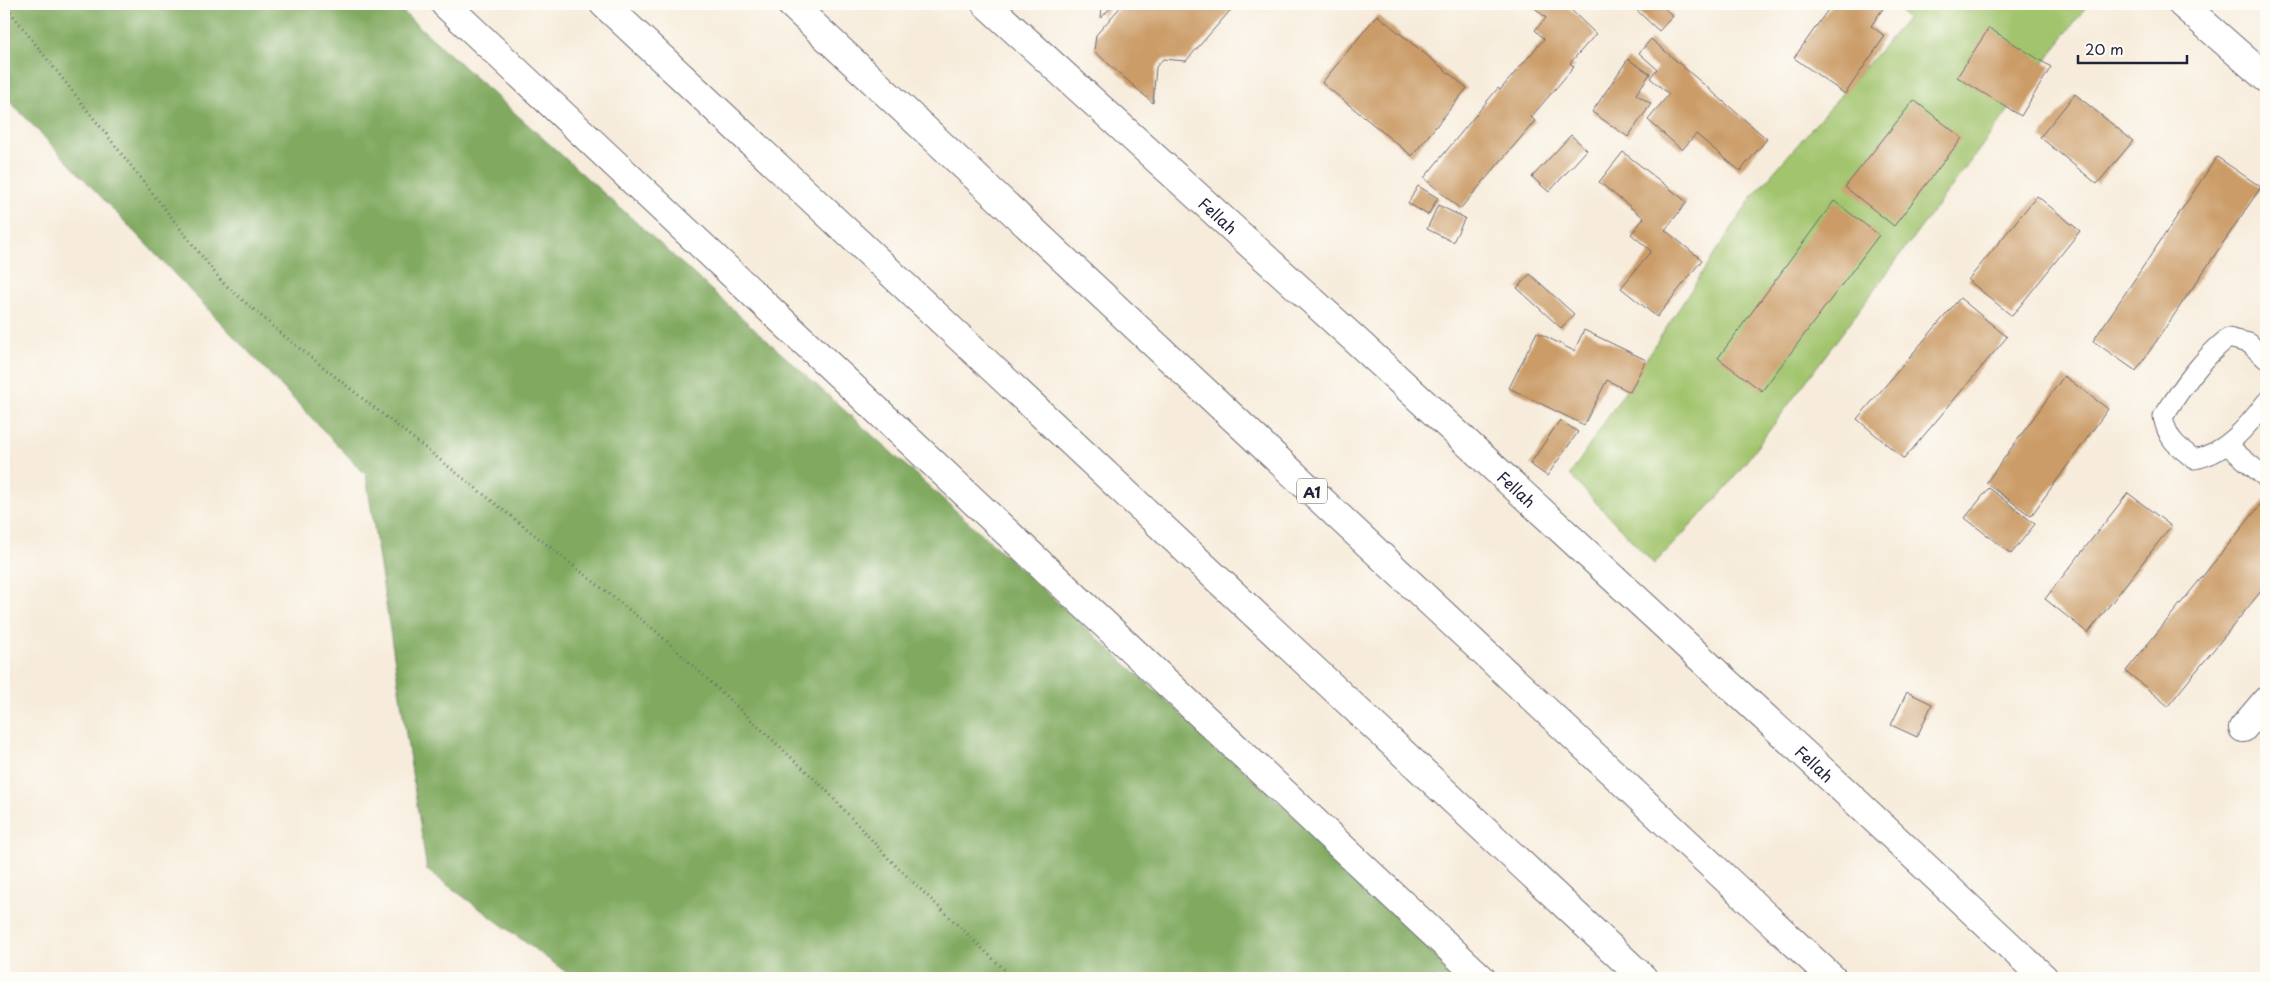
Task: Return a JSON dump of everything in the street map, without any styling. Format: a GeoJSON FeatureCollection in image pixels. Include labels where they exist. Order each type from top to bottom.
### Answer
{"type":"FeatureCollection","features":[{"type":"Feature","properties":{"kind":"main road"},"geometry":{"type":"LineString","coordinates":[[445,4],[1481,978]]}},
{"type":"Feature","properties":{"kind":"main road"},"geometry":{"type":"LineString","coordinates":[[604,4],[1643,978]]}},
{"type":"Feature","properties":{"kind":"main road","name":"A1"},"geometry":{"type":"LineString","coordinates":[[791,4],[1832,978]]}},
{"type":"Feature","properties":{"kind":"main road","name":"Fellah"},"geometry":{"type":"LineString","coordinates":[[986,4],[1405,385],[2044,978]]}},
{"type":"Feature","properties":{"kind":"main road"},"geometry":{"type":"LineString","coordinates":[[2185,5],[2266,78]]}},
{"type":"Feature","properties":{"kind":"main road"},"geometry":{"type":"LineString","coordinates":[[2243,728],[2266,701]]}},
{"type":"Feature","properties":{"kind":"lane"},"geometry":{"type":"LineString","coordinates":[[2266,359],[2249,343],[2228,338],[2214,349],[2163,416],[2167,433],[2178,447],[2194,459],[2208,457],[2227,445],[2266,402]]}},
{"type":"Feature","properties":{"kind":"lane"},"geometry":{"type":"LineString","coordinates":[[2227,445],[2266,478]]}},
{"type":"Feature","properties":{"kind":"path"},"geometry":{"type":"LineString","coordinates":[[4,4],[223,283],[284,336],[657,632],[824,788],[889,859],[1014,978]]}},
{"type":"Feature","properties":{"kind":"green space"},"geometry":{"type":"Polygon","coordinates":[[[4,4],[394,4],[1474,978],[574,978],[427,870],[366,475],[4,95],[4,4]]]}},
{"type":"Feature","properties":{"kind":"green space"},"geometry":{"type":"Polygon","coordinates":[[[1895,4],[2088,4],[1724,491],[1654,564],[1570,475],[1752,197],[1907,19],[1895,4]]]}},
{"type":"Feature","properties":{"kind":"building"},"geometry":{"type":"Polygon","coordinates":[[[1102,4],[1114,4],[1101,18],[1102,4]]]}},
{"type":"Feature","properties":{"kind":"building"},"geometry":{"type":"Polygon","coordinates":[[[1123,4],[1236,4],[1186,61],[1163,59],[1156,67],[1153,103],[1094,51],[1096,35],[1123,4]]]}},
{"type":"Feature","properties":{"kind":"building"},"geometry":{"type":"Polygon","coordinates":[[[1536,4],[1565,4],[1596,34],[1570,63],[1574,67],[1531,117],[1535,121],[1460,209],[1424,178],[1498,88],[1500,90],[1544,39],[1535,30],[1546,18],[1534,7],[1536,4]]]}},
{"type":"Feature","properties":{"kind":"building"},"geometry":{"type":"Polygon","coordinates":[[[1630,4],[1660,4],[1673,16],[1659,31],[1630,4]]]}},
{"type":"Feature","properties":{"kind":"building"},"geometry":{"type":"Polygon","coordinates":[[[1832,4],[1879,4],[1884,7],[1871,26],[1885,36],[1845,94],[1794,58],[1832,4]]]}},
{"type":"Feature","properties":{"kind":"building"},"geometry":{"type":"Polygon","coordinates":[[[1377,15],[1467,88],[1412,156],[1322,83],[1377,15]]]}},
{"type":"Feature","properties":{"kind":"building"},"geometry":{"type":"Polygon","coordinates":[[[1989,28],[2051,67],[2021,116],[1957,77],[1989,28]]]}},
{"type":"Feature","properties":{"kind":"building"},"geometry":{"type":"Polygon","coordinates":[[[1651,39],[1767,139],[1740,171],[1696,134],[1682,150],[1648,120],[1669,94],[1650,78],[1657,69],[1639,53],[1651,39]]]}},
{"type":"Feature","properties":{"kind":"building"},"geometry":{"type":"Polygon","coordinates":[[[1628,59],[1650,74],[1636,94],[1651,104],[1628,137],[1592,112],[1628,59]]]}},
{"type":"Feature","properties":{"kind":"building"},"geometry":{"type":"Polygon","coordinates":[[[2075,94],[2133,141],[2097,184],[2040,137],[2075,94]]]}},
{"type":"Feature","properties":{"kind":"building"},"geometry":{"type":"Polygon","coordinates":[[[1914,100],[1962,138],[1894,226],[1845,187],[1914,100]]]}},
{"type":"Feature","properties":{"kind":"building"},"geometry":{"type":"Polygon","coordinates":[[[1571,135],[1587,150],[1549,192],[1532,177],[1571,135]]]}},
{"type":"Feature","properties":{"kind":"building"},"geometry":{"type":"Polygon","coordinates":[[[1623,152],[1687,202],[1665,230],[1702,260],[1657,317],[1621,288],[1651,251],[1631,234],[1644,218],[1599,182],[1623,152]]]}},
{"type":"Feature","properties":{"kind":"building"},"geometry":{"type":"Polygon","coordinates":[[[2217,157],[2261,187],[2136,371],[2093,341],[2217,157]]]}},
{"type":"Feature","properties":{"kind":"building"},"geometry":{"type":"Polygon","coordinates":[[[1418,186],[1438,198],[1428,215],[1408,203],[1418,186]]]}},
{"type":"Feature","properties":{"kind":"building"},"geometry":{"type":"Polygon","coordinates":[[[2037,196],[2080,231],[2012,316],[1968,280],[2037,196]]]}},
{"type":"Feature","properties":{"kind":"building"},"geometry":{"type":"Polygon","coordinates":[[[1834,201],[1879,235],[1762,391],[1718,358],[1834,201]]]}},
{"type":"Feature","properties":{"kind":"building"},"geometry":{"type":"Polygon","coordinates":[[[1438,205],[1465,218],[1453,242],[1427,229],[1438,205]]]}},
{"type":"Feature","properties":{"kind":"building"},"geometry":{"type":"Polygon","coordinates":[[[1530,274],[1574,314],[1561,328],[1517,288],[1530,274]]]}},
{"type":"Feature","properties":{"kind":"building"},"geometry":{"type":"Polygon","coordinates":[[[1960,298],[2007,337],[1904,459],[1857,419],[1960,298]]]}},
{"type":"Feature","properties":{"kind":"building"},"geometry":{"type":"Polygon","coordinates":[[[1584,330],[1646,360],[1630,392],[1607,380],[1584,425],[1509,388],[1537,332],[1574,351],[1584,330]]]}},
{"type":"Feature","properties":{"kind":"building"},"geometry":{"type":"Polygon","coordinates":[[[2064,376],[2108,409],[2031,516],[1986,483],[2064,376]]]}},
{"type":"Feature","properties":{"kind":"building"},"geometry":{"type":"Polygon","coordinates":[[[1560,420],[1578,432],[1547,476],[1530,464],[1560,420]]]}},
{"type":"Feature","properties":{"kind":"building"},"geometry":{"type":"Polygon","coordinates":[[[1989,488],[2035,524],[2011,554],[1965,518],[1989,488]]]}},
{"type":"Feature","properties":{"kind":"building"},"geometry":{"type":"Polygon","coordinates":[[[2128,493],[2171,526],[2088,633],[2045,599],[2128,493]]]}},
{"type":"Feature","properties":{"kind":"building"},"geometry":{"type":"Polygon","coordinates":[[[2266,498],[2266,585],[2168,706],[2126,671],[2266,498]]]}},
{"type":"Feature","properties":{"kind":"building"},"geometry":{"type":"Polygon","coordinates":[[[1907,692],[1932,704],[1917,737],[1891,725],[1907,692]]]}}]}
